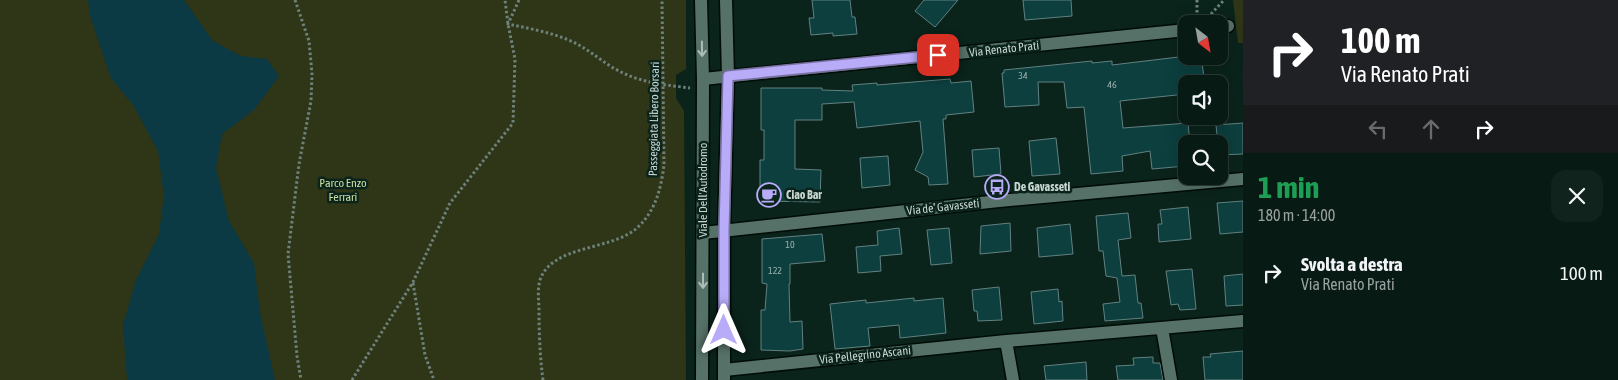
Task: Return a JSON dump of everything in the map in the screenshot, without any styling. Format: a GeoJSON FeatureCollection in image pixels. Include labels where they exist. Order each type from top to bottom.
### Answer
{"type":"FeatureCollection","features":[{"type":"Feature","properties":{"kind":"street","name":"Viale Dell'Autodromo"},"geometry":{"type":"LineString","coordinates":[[701,0],[702,380]]}},
{"type":"Feature","properties":{"kind":"street","name":"Viale Dell'Autodromo"},"geometry":{"type":"LineString","coordinates":[[724,375],[724,231],[728,76],[726,0]]}},
{"type":"Feature","properties":{"kind":"street","name":"Via Renato Prati"},"geometry":{"type":"LineString","coordinates":[[702,84],[728,76],[1178,31]]}},
{"type":"Feature","properties":{"kind":"street","name":"Via de’ Gavasseti"},"geometry":{"type":"LineString","coordinates":[[703,233],[999,201],[1243,180]]}},
{"type":"Feature","properties":{"kind":"street","name":"Via Pellegrino Ascani"},"geometry":{"type":"LineString","coordinates":[[724,375],[1006,341],[1243,322]]}},
{"type":"Feature","properties":{"kind":"street"},"geometry":{"type":"LineString","coordinates":[[1162,328],[1171,380]]}},
{"type":"Feature","properties":{"kind":"street"},"geometry":{"type":"LineString","coordinates":[[1006,341],[1013,380]]}},
{"type":"Feature","properties":{"kind":"path"},"geometry":{"type":"LineString","coordinates":[[295,0],[309,41],[312,74],[311,101],[298,164],[288,254],[297,356],[301,380]]}},
{"type":"Feature","properties":{"kind":"path"},"geometry":{"type":"LineString","coordinates":[[352,380],[413,282],[450,203],[512,123],[515,59],[505,0]]}},
{"type":"Feature","properties":{"kind":"path"},"geometry":{"type":"LineString","coordinates":[[508,24],[519,0]]}},
{"type":"Feature","properties":{"kind":"path","name":"Passeggiata Libero Borsari"},"geometry":{"type":"LineString","coordinates":[[543,380],[540,357],[540,282],[545,270],[565,256],[627,236],[647,217],[661,188],[664,165],[662,0]]}},
{"type":"Feature","properties":{"kind":"path"},"geometry":{"type":"LineString","coordinates":[[1197,0],[1197,15]]}},
{"type":"Feature","properties":{"kind":"path"},"geometry":{"type":"LineString","coordinates":[[508,24],[556,35],[577,44],[618,71],[641,80],[663,85],[702,84]]}},
{"type":"Feature","properties":{"kind":"path"},"geometry":{"type":"LineString","coordinates":[[413,282],[425,355],[434,380]]}},
{"type":"Feature","properties":{"kind":"green space","name":"Parco Enzo Ferrari"},"geometry":{"type":"Polygon","coordinates":[[[0,0],[686,0],[686,69],[676,75],[676,98],[684,111],[686,380],[0,380],[0,0]]]}},
{"type":"Feature","properties":{"kind":"green space"},"geometry":{"type":"Polygon","coordinates":[[[1233,0],[1243,0],[1243,43],[1238,43],[1233,0]]]}},
{"type":"Feature","properties":{"kind":"water"},"geometry":{"type":"Polygon","coordinates":[[[88,0],[184,0],[213,41],[241,56],[267,59],[279,76],[254,110],[222,134],[216,168],[229,221],[254,263],[260,313],[275,380],[127,380],[123,325],[136,280],[159,234],[164,196],[158,151],[133,105],[111,78],[90,16],[88,0]]]}},
{"type":"Feature","properties":{"kind":"building"},"geometry":{"type":"Polygon","coordinates":[[[812,0],[850,0],[857,34],[833,36],[833,33],[811,35],[809,18],[814,18],[812,0]]]}},
{"type":"Feature","properties":{"kind":"building"},"geometry":{"type":"Polygon","coordinates":[[[924,0],[958,0],[935,27],[915,11],[924,0]]]}},
{"type":"Feature","properties":{"kind":"building"},"geometry":{"type":"Polygon","coordinates":[[[1023,0],[1071,0],[1072,16],[1025,20],[1023,0]]]}},
{"type":"Feature","properties":{"kind":"building"},"geometry":{"type":"Polygon","coordinates":[[[1178,57],[1178,65],[1202,65],[1204,75],[1178,75],[1178,95],[1120,101],[1123,128],[1178,124],[1188,125],[1189,135],[1178,135],[1178,167],[1152,169],[1150,151],[1122,156],[1123,171],[1091,174],[1084,107],[1067,108],[1064,82],[1038,82],[1039,105],[1005,107],[1002,73],[1004,73],[1004,70],[1092,61],[1092,63],[1112,61],[1112,65],[1178,57]]]}},
{"type":"Feature","properties":{"kind":"building"},"geometry":{"type":"Polygon","coordinates":[[[950,79],[951,83],[971,81],[974,112],[946,115],[946,119],[943,119],[948,184],[929,185],[928,177],[915,170],[923,152],[920,121],[857,128],[854,102],[822,104],[822,120],[795,120],[795,169],[821,170],[820,202],[760,201],[760,160],[764,160],[764,130],[761,130],[761,88],[822,88],[822,90],[853,91],[852,85],[877,83],[877,85],[950,79]]]}},
{"type":"Feature","properties":{"kind":"building"},"geometry":{"type":"Polygon","coordinates":[[[1243,123],[1243,154],[1228,155],[1228,135],[1217,135],[1216,125],[1243,123]]]}},
{"type":"Feature","properties":{"kind":"building"},"geometry":{"type":"Polygon","coordinates":[[[1056,138],[1060,174],[1032,176],[1029,141],[1056,138]]]}},
{"type":"Feature","properties":{"kind":"building"},"geometry":{"type":"Polygon","coordinates":[[[999,148],[1001,174],[974,177],[972,150],[999,148]]]}},
{"type":"Feature","properties":{"kind":"building"},"geometry":{"type":"Polygon","coordinates":[[[888,156],[890,185],[862,188],[860,158],[888,156]]]}},
{"type":"Feature","properties":{"kind":"building"},"geometry":{"type":"Polygon","coordinates":[[[1243,201],[1243,232],[1220,234],[1217,203],[1243,201]]]}},
{"type":"Feature","properties":{"kind":"building"},"geometry":{"type":"Polygon","coordinates":[[[1188,207],[1191,239],[1159,242],[1158,224],[1162,224],[1160,210],[1188,207]]]}},
{"type":"Feature","properties":{"kind":"building"},"geometry":{"type":"Polygon","coordinates":[[[1128,213],[1131,238],[1118,240],[1122,276],[1135,275],[1138,303],[1141,303],[1143,318],[1105,321],[1103,304],[1120,302],[1117,278],[1106,276],[1103,251],[1099,251],[1096,216],[1128,213]]]}},
{"type":"Feature","properties":{"kind":"building"},"geometry":{"type":"Polygon","coordinates":[[[1010,223],[1011,251],[980,254],[981,226],[1010,223]]]}},
{"type":"Feature","properties":{"kind":"building"},"geometry":{"type":"Polygon","coordinates":[[[1070,224],[1073,254],[1039,257],[1037,228],[1070,224]]]}},
{"type":"Feature","properties":{"kind":"building"},"geometry":{"type":"Polygon","coordinates":[[[899,228],[902,254],[880,256],[881,271],[858,273],[856,247],[878,245],[877,231],[899,228]]]}},
{"type":"Feature","properties":{"kind":"building"},"geometry":{"type":"Polygon","coordinates":[[[949,228],[952,263],[931,265],[927,230],[949,228]]]}},
{"type":"Feature","properties":{"kind":"building"},"geometry":{"type":"Polygon","coordinates":[[[822,234],[825,261],[790,264],[790,322],[802,321],[803,349],[790,351],[761,350],[761,310],[765,310],[767,284],[762,283],[762,239],[822,234]]]}},
{"type":"Feature","properties":{"kind":"building"},"geometry":{"type":"Polygon","coordinates":[[[1192,269],[1196,309],[1180,310],[1178,304],[1171,305],[1166,271],[1192,269]]]}},
{"type":"Feature","properties":{"kind":"building"},"geometry":{"type":"Polygon","coordinates":[[[1243,274],[1243,305],[1226,306],[1224,276],[1243,274]]]}},
{"type":"Feature","properties":{"kind":"building"},"geometry":{"type":"Polygon","coordinates":[[[999,287],[1002,320],[978,321],[977,311],[974,311],[972,290],[999,287]]]}},
{"type":"Feature","properties":{"kind":"building"},"geometry":{"type":"Polygon","coordinates":[[[1058,289],[1059,302],[1062,301],[1063,321],[1034,324],[1031,292],[1058,289]]]}},
{"type":"Feature","properties":{"kind":"building"},"geometry":{"type":"Polygon","coordinates":[[[914,298],[914,301],[943,298],[946,333],[900,338],[899,325],[868,328],[870,346],[835,349],[830,304],[866,300],[866,303],[914,298]]]}},
{"type":"Feature","properties":{"kind":"building"},"geometry":{"type":"Polygon","coordinates":[[[1243,351],[1243,380],[1205,380],[1203,357],[1211,357],[1210,354],[1243,351]]]}},
{"type":"Feature","properties":{"kind":"building"},"geometry":{"type":"Polygon","coordinates":[[[1153,357],[1153,363],[1160,363],[1163,380],[1118,380],[1116,366],[1134,365],[1133,358],[1153,357]]]}},
{"type":"Feature","properties":{"kind":"building"},"geometry":{"type":"Polygon","coordinates":[[[1086,362],[1087,380],[1046,380],[1044,366],[1086,362]]]}},
{"type":"Feature","properties":{"kind":"place","name":"De Gavasseti"},"geometry":{"type":"Point","coordinates":[997,187]}},
{"type":"Feature","properties":{"kind":"place","name":"Ciao Bar"},"geometry":{"type":"Point","coordinates":[769,195]}},
{"type":"Feature","properties":{"kind":"route"},"geometry":{"type":"LineString","coordinates":[[724,330],[724,231],[728,76],[938,55]]}}]}
